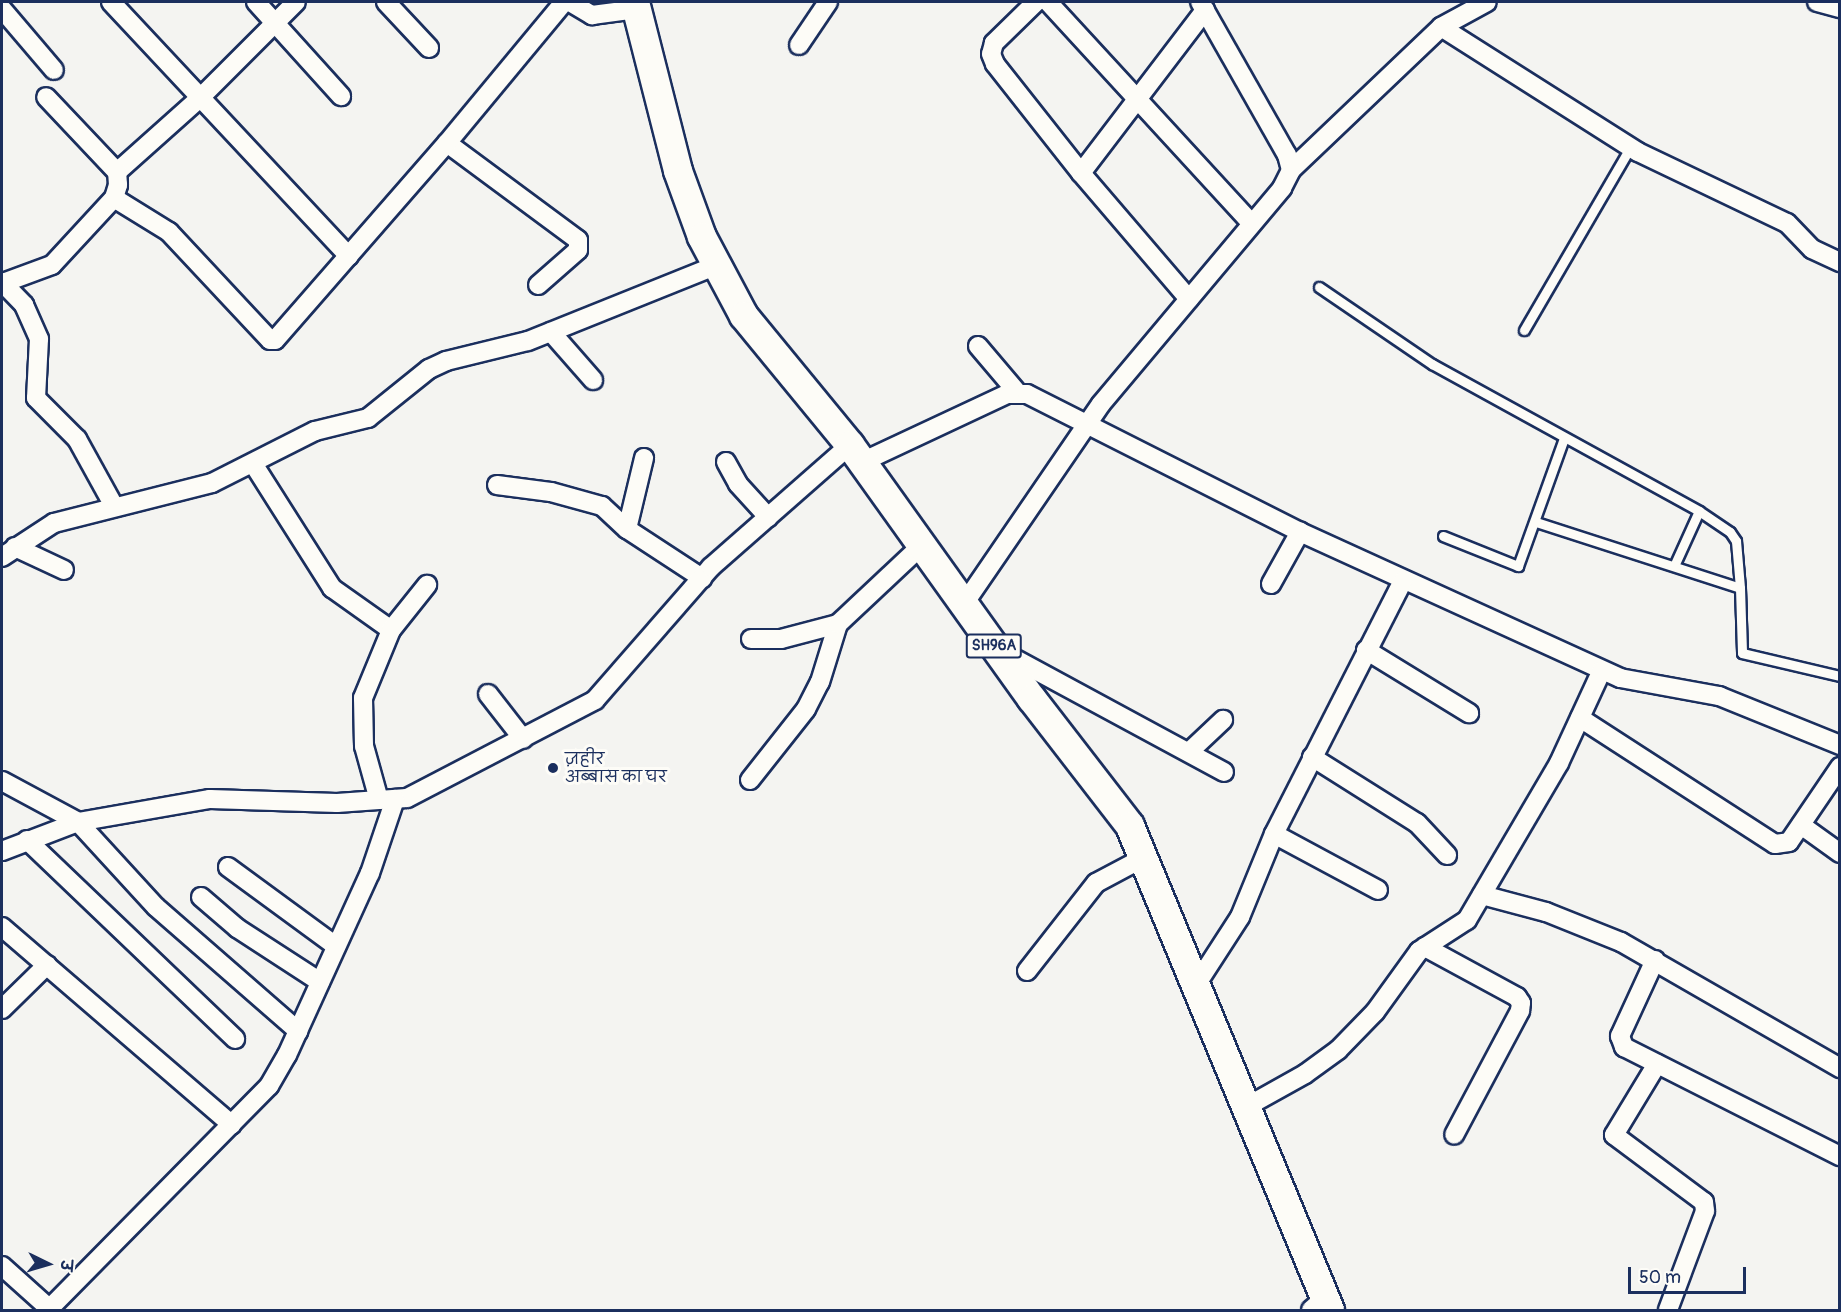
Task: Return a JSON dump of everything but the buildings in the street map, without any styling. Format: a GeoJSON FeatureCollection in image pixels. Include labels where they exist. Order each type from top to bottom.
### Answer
{"type":"FeatureCollection","features":[{"type":"Feature","properties":{"kind":"main road","name":"SH96A"},"geometry":{"type":"LineString","coordinates":[[636,5],[678,171],[702,237],[744,316],[856,454],[997,650],[1130,826],[1246,1107],[1322,1306]]}},
{"type":"Feature","properties":{"kind":"street"},"geometry":{"type":"LineString","coordinates":[[111,2],[349,256]]}},
{"type":"Feature","properties":{"kind":"street"},"geometry":{"type":"LineString","coordinates":[[256,2],[341,96]]}},
{"type":"Feature","properties":{"kind":"street"},"geometry":{"type":"LineString","coordinates":[[114,506],[77,438],[36,398],[39,339],[24,305],[2,283],[52,265],[114,198],[117,172],[201,97],[296,2]]}},
{"type":"Feature","properties":{"kind":"street"},"geometry":{"type":"LineString","coordinates":[[386,2],[429,48]]}},
{"type":"Feature","properties":{"kind":"street"},"geometry":{"type":"LineString","coordinates":[[114,198],[169,232],[270,340],[280,337],[447,143],[564,2]]}},
{"type":"Feature","properties":{"kind":"street"},"geometry":{"type":"LineString","coordinates":[[570,2],[592,15],[636,5]]}},
{"type":"Feature","properties":{"kind":"street"},"geometry":{"type":"LineString","coordinates":[[799,45],[828,2]]}},
{"type":"Feature","properties":{"kind":"street"},"geometry":{"type":"LineString","coordinates":[[1036,2],[994,43],[991,54],[1081,173],[1189,299]]}},
{"type":"Feature","properties":{"kind":"street"},"geometry":{"type":"LineString","coordinates":[[1048,2],[1252,224]]}},
{"type":"Feature","properties":{"kind":"street"},"geometry":{"type":"LineString","coordinates":[[964,604],[1087,424],[1282,188],[1291,170],[1441,27],[1487,2]]}},
{"type":"Feature","properties":{"kind":"street"},"geometry":{"type":"LineString","coordinates":[[1817,2],[1839,8]]}},
{"type":"Feature","properties":{"kind":"street"},"geometry":{"type":"LineString","coordinates":[[1081,173],[1138,100],[1203,6],[1287,155],[1291,170]]}},
{"type":"Feature","properties":{"kind":"street"},"geometry":{"type":"LineString","coordinates":[[2,9],[54,70]]}},
{"type":"Feature","properties":{"kind":"street"},"geometry":{"type":"LineString","coordinates":[[1441,27],[1630,147],[1787,223],[1812,249],[1839,262]]}},
{"type":"Feature","properties":{"kind":"street"},"geometry":{"type":"LineString","coordinates":[[46,97],[117,172]]}},
{"type":"Feature","properties":{"kind":"street"},"geometry":{"type":"LineString","coordinates":[[447,143],[578,240],[578,250],[538,285]]}},
{"type":"Feature","properties":{"kind":"street"},"geometry":{"type":"LineString","coordinates":[[8,552],[54,523],[212,483],[254,465],[315,431],[368,418],[429,369],[446,361],[512,347],[717,265]]}},
{"type":"Feature","properties":{"kind":"street"},"geometry":{"type":"LineString","coordinates":[[551,332],[593,380]]}},
{"type":"Feature","properties":{"kind":"street"},"geometry":{"type":"LineString","coordinates":[[978,346],[1017,392],[1087,424],[1402,581],[1638,684],[1719,696],[1839,745]]}},
{"type":"Feature","properties":{"kind":"street"},"geometry":{"type":"LineString","coordinates":[[2,851],[78,822],[210,799],[407,798],[523,740],[595,700],[702,578],[768,517],[856,454],[1017,392]]}},
{"type":"Feature","properties":{"kind":"street"},"geometry":{"type":"LineString","coordinates":[[627,529],[644,458]]}},
{"type":"Feature","properties":{"kind":"street"},"geometry":{"type":"LineString","coordinates":[[726,462],[738,484],[768,517]]}},
{"type":"Feature","properties":{"kind":"street"},"geometry":{"type":"LineString","coordinates":[[254,465],[332,588],[391,630]]}},
{"type":"Feature","properties":{"kind":"street"},"geometry":{"type":"LineString","coordinates":[[497,485],[551,492],[602,506],[627,529],[702,578]]}},
{"type":"Feature","properties":{"kind":"street"},"geometry":{"type":"LineString","coordinates":[[1271,584],[1300,532]]}},
{"type":"Feature","properties":{"kind":"street"},"geometry":{"type":"LineString","coordinates":[[751,639],[781,639],[838,624],[922,545]]}},
{"type":"Feature","properties":{"kind":"street"},"geometry":{"type":"LineString","coordinates":[[8,552],[64,570]]}},
{"type":"Feature","properties":{"kind":"street"},"geometry":{"type":"LineString","coordinates":[[1196,985],[1240,917],[1274,834],[1402,581]]}},
{"type":"Feature","properties":{"kind":"street"},"geometry":{"type":"LineString","coordinates":[[2,1266],[49,1310],[269,1086],[298,1031],[370,873],[387,799],[361,719],[368,680],[391,630],[427,585]]}},
{"type":"Feature","properties":{"kind":"street"},"geometry":{"type":"LineString","coordinates":[[750,780],[806,709],[820,682],[838,624]]}},
{"type":"Feature","properties":{"kind":"street"},"geometry":{"type":"LineString","coordinates":[[997,650],[1224,772]]}},
{"type":"Feature","properties":{"kind":"street"},"geometry":{"type":"LineString","coordinates":[[1366,650],[1470,713]]}},
{"type":"Feature","properties":{"kind":"street"},"geometry":{"type":"LineString","coordinates":[[1246,1107],[1338,1050],[1375,1012],[1425,947],[1462,925],[1559,763],[1602,670]]}},
{"type":"Feature","properties":{"kind":"street"},"geometry":{"type":"LineString","coordinates":[[488,694],[523,740]]}},
{"type":"Feature","properties":{"kind":"street"},"geometry":{"type":"LineString","coordinates":[[1580,718],[1775,844],[1789,842],[1839,767]]}},
{"type":"Feature","properties":{"kind":"street"},"geometry":{"type":"LineString","coordinates":[[1189,752],[1223,720]]}},
{"type":"Feature","properties":{"kind":"street"},"geometry":{"type":"LineString","coordinates":[[1312,757],[1417,823],[1447,855]]}},
{"type":"Feature","properties":{"kind":"street"},"geometry":{"type":"LineString","coordinates":[[2,781],[78,822],[156,907],[298,1031]]}},
{"type":"Feature","properties":{"kind":"street"},"geometry":{"type":"LineString","coordinates":[[1801,825],[1839,853]]}},
{"type":"Feature","properties":{"kind":"street"},"geometry":{"type":"LineString","coordinates":[[1274,834],[1378,890]]}},
{"type":"Feature","properties":{"kind":"street"},"geometry":{"type":"LineString","coordinates":[[27,840],[235,1039]]}},
{"type":"Feature","properties":{"kind":"street"},"geometry":{"type":"LineString","coordinates":[[1027,971],[1096,883],[1143,858]]}},
{"type":"Feature","properties":{"kind":"street"},"geometry":{"type":"LineString","coordinates":[[228,867],[336,946]]}},
{"type":"Feature","properties":{"kind":"street"},"geometry":{"type":"LineString","coordinates":[[1482,895],[1586,926],[1655,960],[1839,1068]]}},
{"type":"Feature","properties":{"kind":"street"},"geometry":{"type":"LineString","coordinates":[[201,897],[237,928],[320,982]]}},
{"type":"Feature","properties":{"kind":"street"},"geometry":{"type":"LineString","coordinates":[[5,936],[47,965],[232,1125]]}},
{"type":"Feature","properties":{"kind":"street"},"geometry":{"type":"LineString","coordinates":[[1425,947],[1517,997],[1521,1003],[1520,1011],[1454,1135]]}},
{"type":"Feature","properties":{"kind":"street"},"geometry":{"type":"LineString","coordinates":[[1655,960],[1620,1036],[1624,1047],[1839,1156]]}},
{"type":"Feature","properties":{"kind":"street"},"geometry":{"type":"LineString","coordinates":[[2,1009],[47,965]]}},
{"type":"Feature","properties":{"kind":"street"},"geometry":{"type":"LineString","coordinates":[[1657,1064],[1614,1135],[1704,1202],[1705,1211],[1668,1311]]}},
{"type":"Feature","properties":{"kind":"lane"},"geometry":{"type":"LineString","coordinates":[[1524,330],[1630,147]]}},
{"type":"Feature","properties":{"kind":"lane"},"geometry":{"type":"LineString","coordinates":[[1319,287],[1432,364],[1700,511],[1733,536],[1740,588],[1742,652],[1839,676]]}},
{"type":"Feature","properties":{"kind":"lane"},"geometry":{"type":"LineString","coordinates":[[1443,536],[1516,567],[1536,522],[1564,438]]}},
{"type":"Feature","properties":{"kind":"lane"},"geometry":{"type":"LineString","coordinates":[[1674,566],[1700,511]]}},
{"type":"Feature","properties":{"kind":"lane"},"geometry":{"type":"LineString","coordinates":[[1536,522],[1740,588]]}},
{"type":"Feature","properties":{"kind":"place","name":"ज़हीर अब्बास का घर"},"geometry":{"type":"Point","coordinates":[553,768]}}]}
